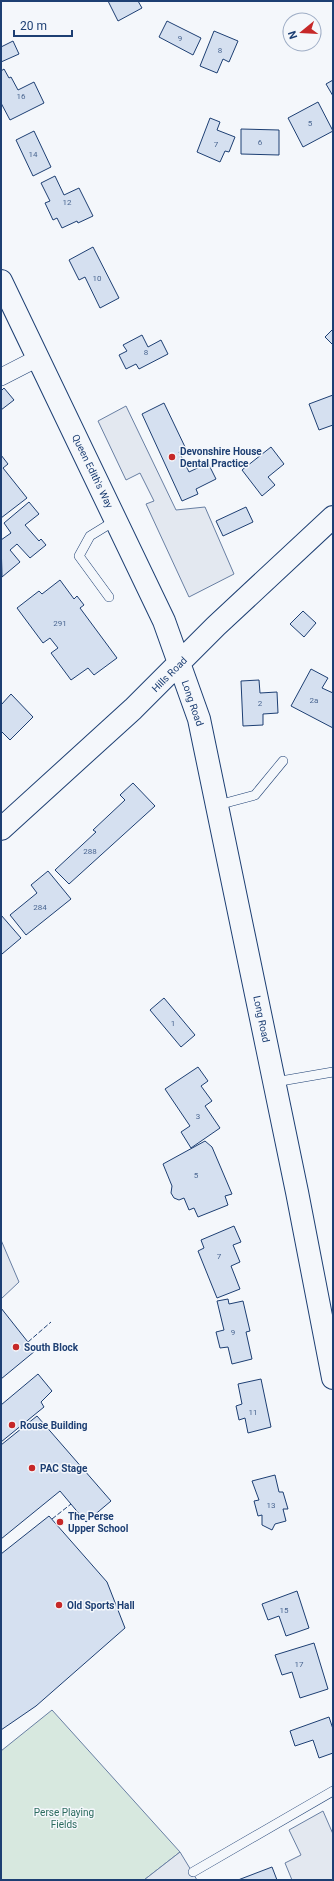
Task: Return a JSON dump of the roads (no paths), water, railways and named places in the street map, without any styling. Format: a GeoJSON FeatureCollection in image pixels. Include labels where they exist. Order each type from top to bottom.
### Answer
{"type":"FeatureCollection","features":[{"type":"Feature","properties":{"kind":"main road","name":"Queen Edith's Way"},"geometry":{"type":"LineString","coordinates":[[1,281],[117,519],[164,621],[179,664]]}},
{"type":"Feature","properties":{"kind":"main road","name":"Hills Road"},"geometry":{"type":"LineString","coordinates":[[1,829],[138,704],[216,626],[333,517]]}},
{"type":"Feature","properties":{"kind":"main road","name":"Long Road"},"geometry":{"type":"LineString","coordinates":[[179,664],[202,728],[275,1082],[333,1378]]}},
{"type":"Feature","properties":{"kind":"street"},"geometry":{"type":"LineString","coordinates":[[1,377],[38,358]]}},
{"type":"Feature","properties":{"kind":"lane"},"geometry":{"type":"LineString","coordinates":[[109,597],[79,556],[90,536],[117,519]]}},
{"type":"Feature","properties":{"kind":"lane"},"geometry":{"type":"LineString","coordinates":[[218,805],[255,795],[283,761]]}},
{"type":"Feature","properties":{"kind":"lane"},"geometry":{"type":"LineString","coordinates":[[275,1082],[333,1072]]}},
{"type":"Feature","properties":{"kind":"lane"},"geometry":{"type":"LineString","coordinates":[[193,1872],[333,1791]]}},
{"type":"Feature","properties":{"kind":"place","name":"Devonshire House Dental Practice"},"geometry":{"type":"Point","coordinates":[172,457]}},
{"type":"Feature","properties":{"kind":"place","name":"South Block"},"geometry":{"type":"Point","coordinates":[16,1347]}},
{"type":"Feature","properties":{"kind":"place","name":"Rouse Building"},"geometry":{"type":"Point","coordinates":[12,1425]}},
{"type":"Feature","properties":{"kind":"place","name":"PAC Stage"},"geometry":{"type":"Point","coordinates":[32,1468]}},
{"type":"Feature","properties":{"kind":"place","name":"The Perse Upper School"},"geometry":{"type":"Point","coordinates":[60,1522]}},
{"type":"Feature","properties":{"kind":"place","name":"Old Sports Hall"},"geometry":{"type":"Point","coordinates":[59,1605]}},
{"type":"Feature","properties":{"kind":"park label","name":"Perse Playing Fields"},"geometry":{"type":"Point","coordinates":[64,1818]}}]}
